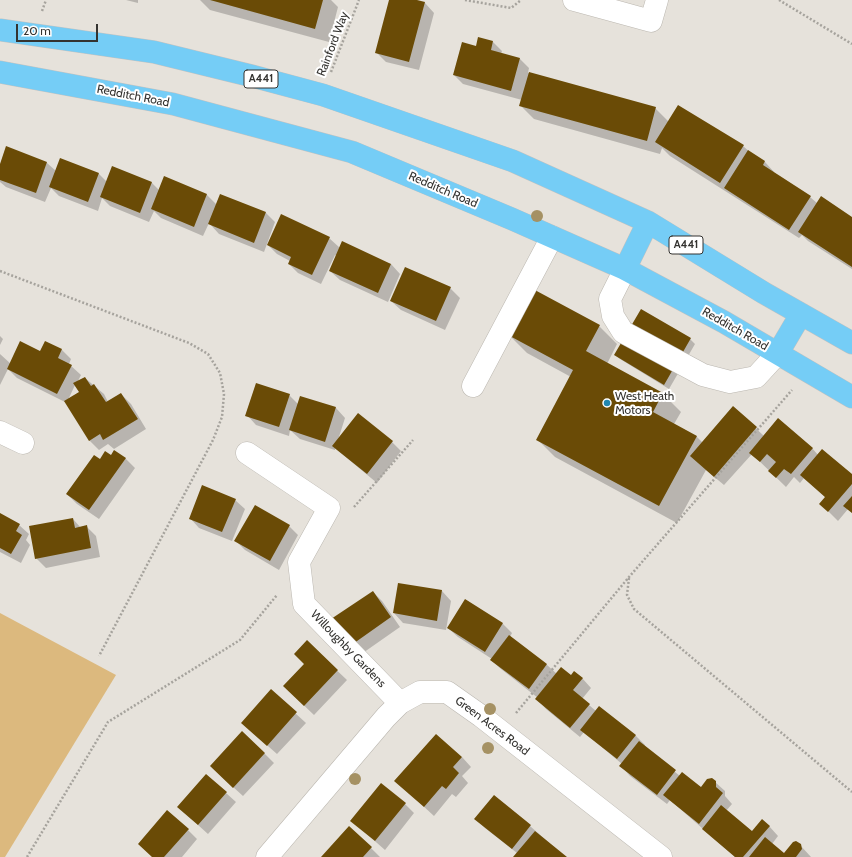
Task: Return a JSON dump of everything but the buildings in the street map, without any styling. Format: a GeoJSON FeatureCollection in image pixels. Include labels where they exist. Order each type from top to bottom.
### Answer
{"type":"FeatureCollection","features":[{"type":"Feature","properties":{"kind":"highway","name":"A441"},"geometry":{"type":"LineString","coordinates":[[0,30],[154,52],[323,94],[513,161],[648,222],[852,344]]}},
{"type":"Feature","properties":{"kind":"highway","name":"Redditch Road"},"geometry":{"type":"LineString","coordinates":[[0,72],[173,104],[352,152],[626,269],[724,322],[852,397]]}},
{"type":"Feature","properties":{"kind":"highway"},"geometry":{"type":"LineString","coordinates":[[626,269],[648,222]]}},
{"type":"Feature","properties":{"kind":"highway"},"geometry":{"type":"LineString","coordinates":[[778,353],[801,314]]}},
{"type":"Feature","properties":{"kind":"street"},"geometry":{"type":"LineString","coordinates":[[574,0],[651,21],[657,0]]}},
{"type":"Feature","properties":{"kind":"street"},"geometry":{"type":"LineString","coordinates":[[474,386],[552,237]]}},
{"type":"Feature","properties":{"kind":"street"},"geometry":{"type":"LineString","coordinates":[[626,269],[610,299],[613,316],[623,332],[703,375],[730,382],[756,377],[778,353]]}},
{"type":"Feature","properties":{"kind":"street"},"geometry":{"type":"LineString","coordinates":[[0,432],[23,443]]}},
{"type":"Feature","properties":{"kind":"street","name":"Willoughby Gardens"},"geometry":{"type":"LineString","coordinates":[[247,453],[329,508],[299,562],[304,604],[400,703]]}},
{"type":"Feature","properties":{"kind":"street","name":"Green Acres Road"},"geometry":{"type":"LineString","coordinates":[[267,857],[386,716],[400,703],[420,692],[447,692],[500,731],[661,857]]}},
{"type":"Feature","properties":{"kind":"path","name":"Rainford Way"},"geometry":{"type":"LineString","coordinates":[[323,94],[359,0]]}},
{"type":"Feature","properties":{"kind":"path"},"geometry":{"type":"LineString","coordinates":[[465,0],[511,8],[520,0]]}},
{"type":"Feature","properties":{"kind":"path"},"geometry":{"type":"LineString","coordinates":[[779,0],[852,44]]}},
{"type":"Feature","properties":{"kind":"path"},"geometry":{"type":"LineString","coordinates":[[0,271],[189,344],[208,354],[220,373],[224,394],[222,417],[213,440],[99,656]]}},
{"type":"Feature","properties":{"kind":"path"},"geometry":{"type":"LineString","coordinates":[[500,731],[629,577],[808,371]]}},
{"type":"Feature","properties":{"kind":"path"},"geometry":{"type":"LineString","coordinates":[[350,511],[413,440]]}},
{"type":"Feature","properties":{"kind":"path"},"geometry":{"type":"LineString","coordinates":[[27,857],[108,722],[240,640],[300,568]]}},
{"type":"Feature","properties":{"kind":"path"},"geometry":{"type":"LineString","coordinates":[[629,577],[627,595],[634,609],[852,792]]}},
{"type":"Feature","properties":{"kind":"shaded area"},"geometry":{"type":"Polygon","coordinates":[[[0,613],[116,675],[5,857],[0,857],[0,613]]]}},
{"type":"Feature","properties":{"kind":"place","name":"West Heath Motors"},"geometry":{"type":"Point","coordinates":[607,403]}}]}
